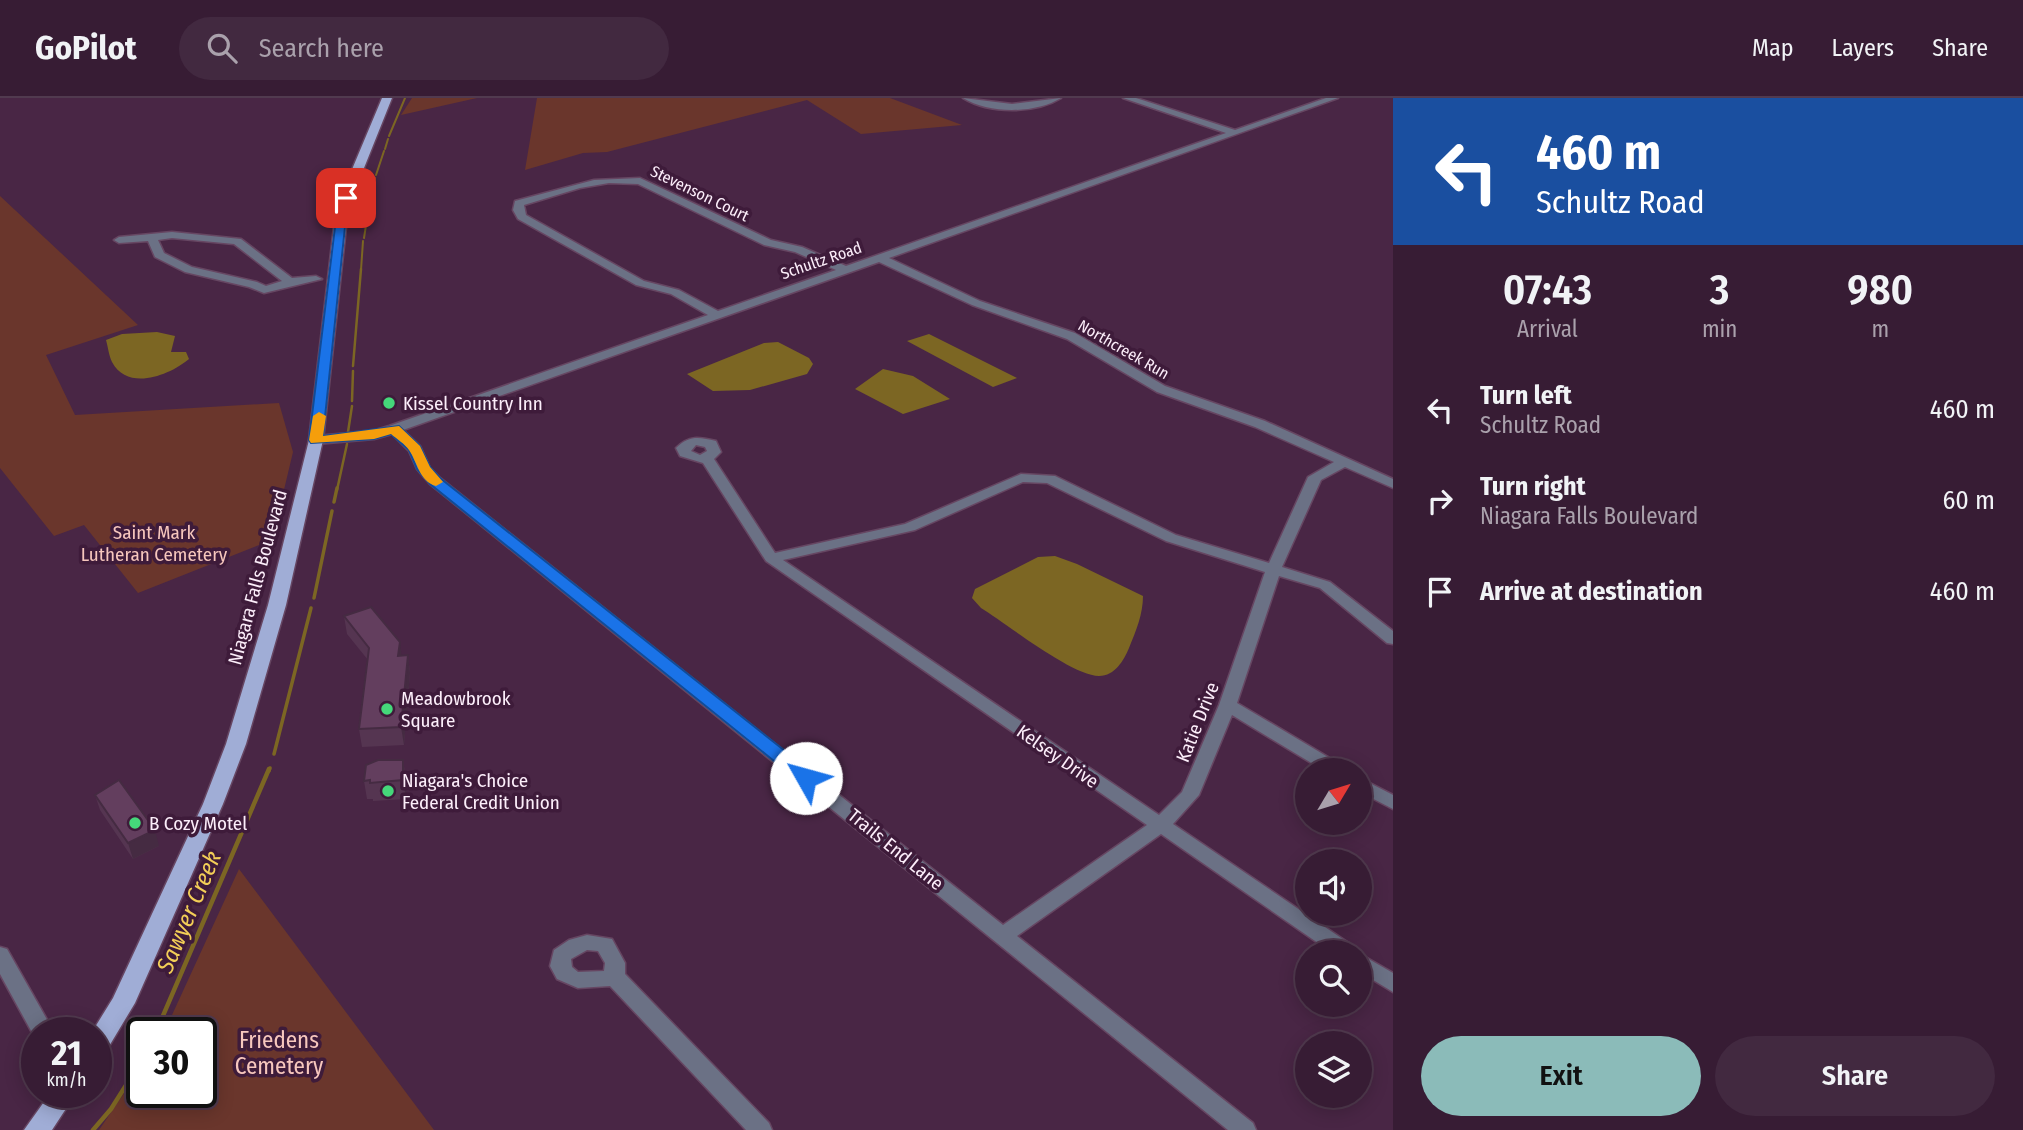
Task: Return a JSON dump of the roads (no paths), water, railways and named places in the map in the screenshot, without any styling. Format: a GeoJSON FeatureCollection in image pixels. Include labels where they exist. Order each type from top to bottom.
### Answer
{"type":"FeatureCollection","features":[{"type":"Feature","properties":{"kind":"main road","name":"Niagara Falls Boulevard"},"geometry":{"type":"LineString","coordinates":[[112,1020],[122,1003],[230,762],[277,605],[316,440],[340,227],[346,198],[387,98]]}},
{"type":"Feature","properties":{"kind":"main road"},"geometry":{"type":"LineString","coordinates":[[37,1130],[53,1108]]}},
{"type":"Feature","properties":{"kind":"street"},"geometry":{"type":"LineString","coordinates":[[967,98],[995,107],[1014,109],[1057,98]]}},
{"type":"Feature","properties":{"kind":"street"},"geometry":{"type":"LineString","coordinates":[[1127,98],[1233,132]]}},
{"type":"Feature","properties":{"kind":"street","name":"Schultz Road"},"geometry":{"type":"LineString","coordinates":[[316,440],[374,435],[394,429],[1334,98]]}},
{"type":"Feature","properties":{"kind":"street","name":"Stevenson Court"},"geometry":{"type":"LineString","coordinates":[[715,314],[675,292],[640,283],[522,217],[518,210],[519,203],[602,180],[620,178],[640,181],[768,243],[798,249],[845,269]]}},
{"type":"Feature","properties":{"kind":"street"},"geometry":{"type":"LineString","coordinates":[[159,255],[198,236]]}},
{"type":"Feature","properties":{"kind":"street"},"geometry":{"type":"LineString","coordinates":[[119,240],[198,236],[237,241],[290,282]]}},
{"type":"Feature","properties":{"kind":"street"},"geometry":{"type":"LineString","coordinates":[[152,237],[159,255],[189,270],[264,290],[278,288],[290,282],[316,279]]}},
{"type":"Feature","properties":{"kind":"street","name":"Northcreek Run"},"geometry":{"type":"LineString","coordinates":[[878,257],[976,303],[1071,336],[1161,389],[1260,424],[1393,484]]}},
{"type":"Feature","properties":{"kind":"street","name":"Trails End Lane"},"geometry":{"type":"LineString","coordinates":[[394,429],[415,449],[424,469],[435,481],[1245,1130]]}},
{"type":"Feature","properties":{"kind":"street","name":"Kelsey Drive"},"geometry":{"type":"LineString","coordinates":[[707,460],[771,558],[1328,940]]}},
{"type":"Feature","properties":{"kind":"street","name":"Katie Drive"},"geometry":{"type":"LineString","coordinates":[[1003,935],[1159,826],[1190,795],[1228,705],[1274,568],[1315,477],[1345,462]]}},
{"type":"Feature","properties":{"kind":"street"},"geometry":{"type":"LineString","coordinates":[[771,558],[910,527],[1021,478],[1036,478],[1063,485],[1171,538],[1325,585],[1393,639]]}},
{"type":"Feature","properties":{"kind":"street"},"geometry":{"type":"LineString","coordinates":[[1228,705],[1317,758]]}},
{"type":"Feature","properties":{"kind":"street"},"geometry":{"type":"LineString","coordinates":[[1372,790],[1393,803]]}},
{"type":"Feature","properties":{"kind":"street"},"geometry":{"type":"LineString","coordinates":[[0,955],[35,1017]]}},
{"type":"Feature","properties":{"kind":"street"},"geometry":{"type":"LineString","coordinates":[[1372,970],[1393,984]]}},
{"type":"Feature","properties":{"kind":"street"},"geometry":{"type":"LineString","coordinates":[[614,978],[761,1130]]}},
{"type":"Feature","properties":{"kind":"waterway","name":"Sawyer Creek"},"geometry":{"type":"LineString","coordinates":[[389,136],[405,98]]}},
{"type":"Feature","properties":{"kind":"waterway","name":"Sawyer Creek"},"geometry":{"type":"LineString","coordinates":[[385,149],[388,139]]}},
{"type":"Feature","properties":{"kind":"waterway","name":"Sawyer Creek"},"geometry":{"type":"LineString","coordinates":[[376,175],[384,151]]}},
{"type":"Feature","properties":{"kind":"waterway","name":"Sawyer Creek"},"geometry":{"type":"LineString","coordinates":[[371,196],[375,178]]}},
{"type":"Feature","properties":{"kind":"waterway","name":"Sawyer Creek"},"geometry":{"type":"LineString","coordinates":[[367,216],[370,199]]}},
{"type":"Feature","properties":{"kind":"waterway","name":"Sawyer Creek"},"geometry":{"type":"LineString","coordinates":[[364,238],[367,219]]}},
{"type":"Feature","properties":{"kind":"waterway","name":"Sawyer Creek"},"geometry":{"type":"LineString","coordinates":[[361,270],[363,241]]}},
{"type":"Feature","properties":{"kind":"waterway","name":"Sawyer Creek"},"geometry":{"type":"LineString","coordinates":[[353,366],[361,269]]}},
{"type":"Feature","properties":{"kind":"waterway","name":"Sawyer Creek"},"geometry":{"type":"LineString","coordinates":[[352,401],[353,371]]}},
{"type":"Feature","properties":{"kind":"waterway","name":"Sawyer Creek"},"geometry":{"type":"LineString","coordinates":[[348,432],[352,406]]}},
{"type":"Feature","properties":{"kind":"waterway","name":"Sawyer Creek"},"geometry":{"type":"LineString","coordinates":[[337,490],[347,444]]}},
{"type":"Feature","properties":{"kind":"waterway","name":"Sawyer Creek"},"geometry":{"type":"LineString","coordinates":[[334,502],[337,488]]}},
{"type":"Feature","properties":{"kind":"waterway","name":"Sawyer Creek"},"geometry":{"type":"LineString","coordinates":[[314,598],[332,511]]}},
{"type":"Feature","properties":{"kind":"waterway","name":"Sawyer Creek"},"geometry":{"type":"LineString","coordinates":[[274,754],[311,608]]}},
{"type":"Feature","properties":{"kind":"waterway","name":"Sawyer Creek"},"geometry":{"type":"LineString","coordinates":[[162,1017],[269,769]]}},
{"type":"Feature","properties":{"kind":"waterway","name":"Sawyer Creek"},"geometry":{"type":"LineString","coordinates":[[93,1130],[126,1085]]}},
{"type":"Feature","properties":{"kind":"place","name":"Kissel Country Inn"},"geometry":{"type":"Point","coordinates":[389,403]}},
{"type":"Feature","properties":{"kind":"place","name":"Meadowbrook Square"},"geometry":{"type":"Point","coordinates":[387,709]}},
{"type":"Feature","properties":{"kind":"place","name":"Niagara's Choice Federal Credit Union"},"geometry":{"type":"Point","coordinates":[388,791]}},
{"type":"Feature","properties":{"kind":"place","name":"B Cozy Motel"},"geometry":{"type":"Point","coordinates":[135,823]}},
{"type":"Feature","properties":{"kind":"park label","name":"Saint Mark Lutheran Cemetery"},"geometry":{"type":"Point","coordinates":[154,543]}},
{"type":"Feature","properties":{"kind":"park label","name":"Friedens Cemetery"},"geometry":{"type":"Point","coordinates":[279,1053]}}]}
